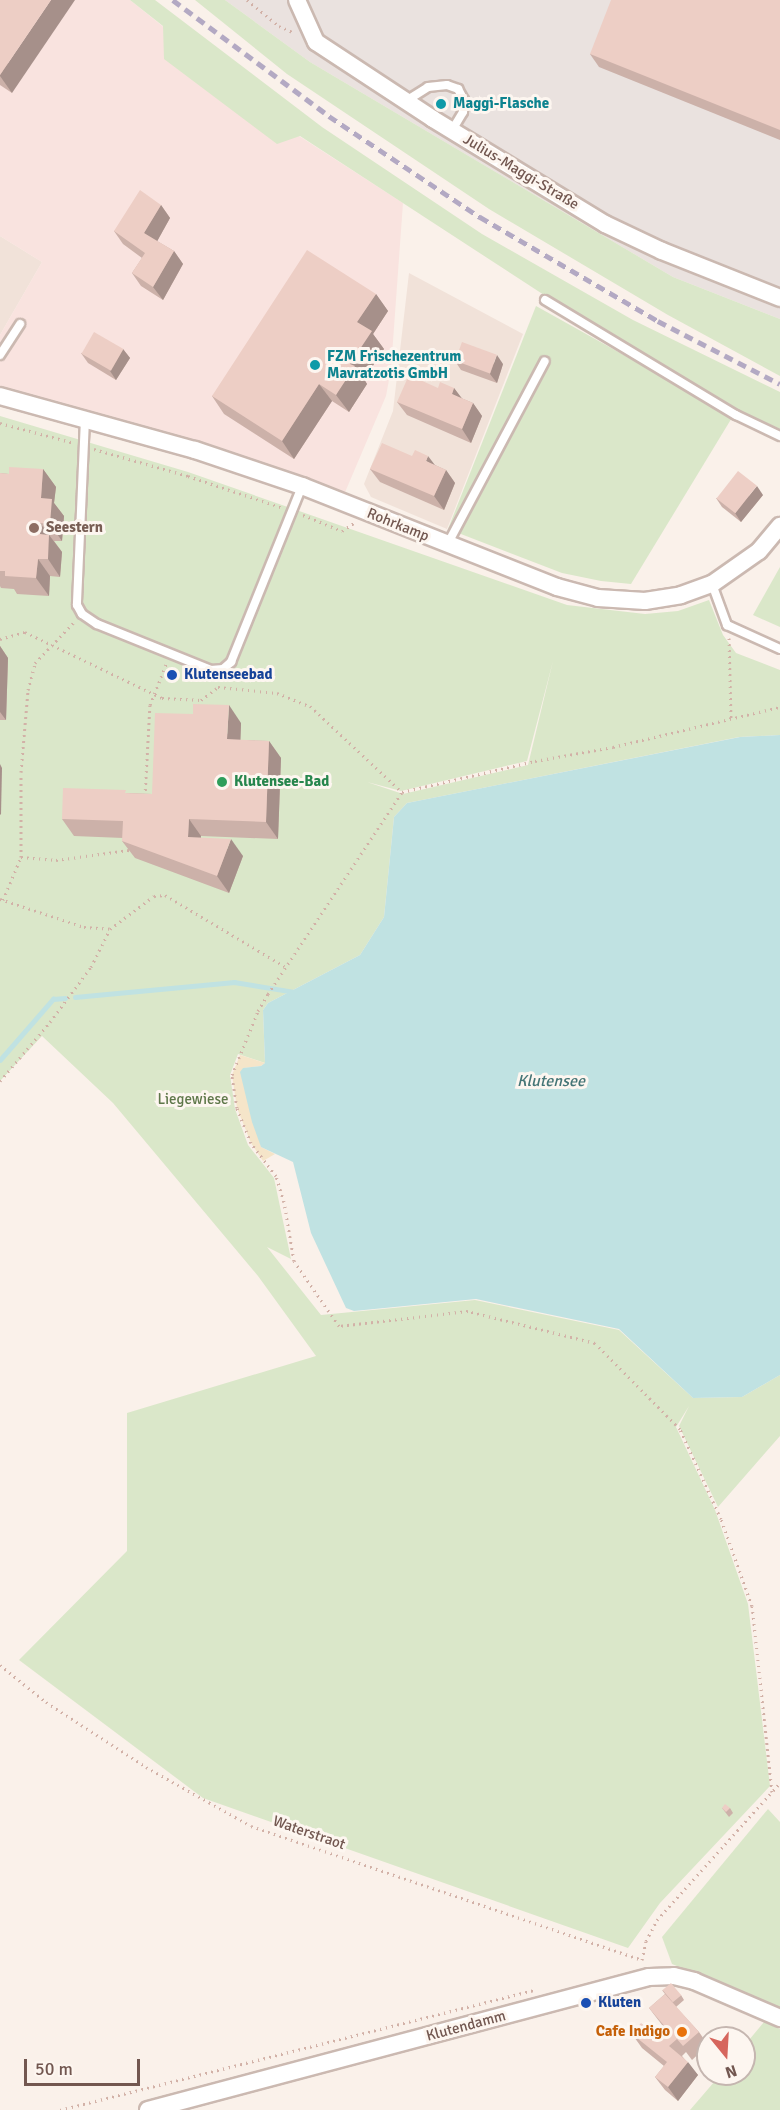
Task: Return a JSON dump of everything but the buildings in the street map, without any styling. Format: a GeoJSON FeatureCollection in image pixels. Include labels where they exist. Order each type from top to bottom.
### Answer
{"type":"FeatureCollection","features":[{"type":"Feature","properties":{"kind":"street"},"geometry":{"type":"LineString","coordinates":[[297,0],[316,42]]}},
{"type":"Feature","properties":{"kind":"street","name":"Julius-Maggi-Straße"},"geometry":{"type":"LineString","coordinates":[[316,42],[452,130],[605,224],[662,252],[780,298]]}},
{"type":"Feature","properties":{"kind":"street","name":"Rohrkamp"},"geometry":{"type":"LineString","coordinates":[[0,396],[195,450],[302,486],[557,587],[598,598],[645,601],[681,595],[712,584],[759,551],[780,526]]}},
{"type":"Feature","properties":{"kind":"street","name":"Klutendamm"},"geometry":{"type":"LineString","coordinates":[[148,2110],[649,1977],[674,1976],[694,1981],[780,2018]]}},
{"type":"Feature","properties":{"kind":"lane"},"geometry":{"type":"LineString","coordinates":[[406,101],[428,87],[447,85],[458,89],[464,100],[464,112],[452,130]]}},
{"type":"Feature","properties":{"kind":"lane"},"geometry":{"type":"LineString","coordinates":[[545,300],[736,415],[780,436]]}},
{"type":"Feature","properties":{"kind":"lane"},"geometry":{"type":"LineString","coordinates":[[0,355],[20,324]]}},
{"type":"Feature","properties":{"kind":"lane"},"geometry":{"type":"LineString","coordinates":[[447,545],[544,361]]}},
{"type":"Feature","properties":{"kind":"lane"},"geometry":{"type":"LineString","coordinates":[[85,418],[77,605],[82,614],[170,655],[210,670],[223,669],[231,662],[302,486]]}},
{"type":"Feature","properties":{"kind":"lane"},"geometry":{"type":"LineString","coordinates":[[712,584],[727,625],[780,648]]}},
{"type":"Feature","properties":{"kind":"path"},"geometry":{"type":"LineString","coordinates":[[247,0],[279,26],[316,42]]}},
{"type":"Feature","properties":{"kind":"path"},"geometry":{"type":"LineString","coordinates":[[0,423],[188,476],[292,511],[342,531],[369,513]]}},
{"type":"Feature","properties":{"kind":"path"},"geometry":{"type":"LineString","coordinates":[[82,614],[50,644],[35,663],[28,690],[21,772],[21,857],[2,899],[84,927],[110,929]]}},
{"type":"Feature","properties":{"kind":"path"},"geometry":{"type":"LineString","coordinates":[[727,625],[730,649],[731,718]]}},
{"type":"Feature","properties":{"kind":"path"},"geometry":{"type":"LineString","coordinates":[[0,639],[26,632],[162,698],[201,700],[218,687],[277,693],[310,706],[402,792]]}},
{"type":"Feature","properties":{"kind":"path"},"geometry":{"type":"LineString","coordinates":[[145,800],[150,705],[170,655]]}},
{"type":"Feature","properties":{"kind":"path"},"geometry":{"type":"LineString","coordinates":[[772,1792],[752,1606],[721,1519],[680,1429],[595,1343],[468,1311],[339,1326],[294,1261],[284,1202],[276,1176],[251,1143],[237,1108],[232,1075],[258,1011],[284,966],[402,792],[535,761],[613,747],[780,706]]}},
{"type":"Feature","properties":{"kind":"path"},"geometry":{"type":"LineString","coordinates":[[21,857],[56,860],[129,850]]}},
{"type":"Feature","properties":{"kind":"path"},"geometry":{"type":"LineString","coordinates":[[0,1081],[50,1022],[91,967],[110,929],[154,896],[165,895],[284,966]]}},
{"type":"Feature","properties":{"kind":"path","name":"Waterstraot"},"geometry":{"type":"LineString","coordinates":[[0,1665],[46,1702],[146,1767],[251,1826],[642,1960]]}},
{"type":"Feature","properties":{"kind":"path"},"geometry":{"type":"LineString","coordinates":[[634,1963],[642,1960],[646,1941],[657,1920],[780,1783]]}},
{"type":"Feature","properties":{"kind":"path"},"geometry":{"type":"LineString","coordinates":[[60,2110],[536,1989]]}},
{"type":"Feature","properties":{"kind":"shaded area"},"geometry":{"type":"Polygon","coordinates":[[[0,0],[130,0],[299,136],[403,203],[391,369],[386,396],[343,497],[0,393],[0,335],[42,262],[0,236],[0,0]]]}},
{"type":"Feature","properties":{"kind":"shaded area"},"geometry":{"type":"Polygon","coordinates":[[[225,0],[780,0],[780,319],[673,277],[310,62],[225,0]]]}},
{"type":"Feature","properties":{"kind":"shaded area"},"geometry":{"type":"Polygon","coordinates":[[[0,236],[42,262],[0,335],[0,236]]]}},
{"type":"Feature","properties":{"kind":"shaded area"},"geometry":{"type":"Polygon","coordinates":[[[409,273],[523,334],[447,529],[371,497],[364,484],[393,411],[409,273]]]}},
{"type":"Feature","properties":{"kind":"green space"},"geometry":{"type":"Polygon","coordinates":[[[130,0],[155,0],[322,127],[482,234],[633,320],[780,392],[780,429],[733,408],[541,293],[300,136],[277,144],[164,59],[163,26],[130,0]]]}},
{"type":"Feature","properties":{"kind":"green space"},"geometry":{"type":"Polygon","coordinates":[[[195,0],[225,0],[310,62],[673,277],[780,319],[780,376],[668,315],[489,209],[287,74],[195,0]]]}},
{"type":"Feature","properties":{"kind":"green space"},"geometry":{"type":"Polygon","coordinates":[[[536,306],[733,416],[631,584],[562,573],[448,529],[536,306]]]}},
{"type":"Feature","properties":{"kind":"green space","name":"Liegewiese"},"geometry":{"type":"Polygon","coordinates":[[[0,416],[188,472],[567,605],[645,614],[678,611],[709,600],[723,635],[736,653],[780,670],[780,735],[739,737],[407,803],[394,817],[384,917],[360,955],[268,1003],[263,1010],[265,1063],[238,1054],[230,1075],[235,1109],[248,1145],[274,1178],[291,1259],[267,1247],[321,1315],[475,1300],[619,1330],[693,1398],[742,1397],[780,1375],[780,1436],[718,1507],[679,1426],[689,1406],[676,1427],[715,1510],[748,1604],[770,1786],[660,1903],[628,1948],[203,1798],[19,1660],[127,1551],[127,1413],[316,1356],[258,1276],[113,1103],[42,1036],[0,1081],[0,416]],[[553,661],[527,761],[401,791],[367,782],[403,794],[528,765],[553,661]]]}},
{"type":"Feature","properties":{"kind":"green space"},"geometry":{"type":"Polygon","coordinates":[[[780,567],[780,627],[753,615],[780,567]]]}},
{"type":"Feature","properties":{"kind":"green space"},"geometry":{"type":"Polygon","coordinates":[[[768,1809],[780,1822],[780,2008],[672,1964],[662,1937],[768,1809]]]}},
{"type":"Feature","properties":{"kind":"green space"},"geometry":{"type":"Polygon","coordinates":[[[764,2022],[780,2029],[780,2110],[690,2110],[711,2086],[756,2086],[756,2032],[764,2022]]]}},
{"type":"Feature","properties":{"kind":"sand"},"geometry":{"type":"Polygon","coordinates":[[[240,1055],[265,1063],[261,1066],[244,1068],[261,1147],[275,1154],[263,1161],[251,1143],[237,1108],[232,1075],[240,1055]]]}},
{"type":"Feature","properties":{"kind":"water","name":"Klutensee"},"geometry":{"type":"Polygon","coordinates":[[[780,735],[780,1375],[742,1397],[693,1398],[619,1329],[476,1299],[354,1311],[346,1308],[311,1233],[293,1162],[261,1147],[252,1122],[240,1072],[243,1068],[261,1066],[265,1063],[263,1010],[268,1003],[360,955],[384,917],[394,817],[407,803],[740,737],[780,735]]]}},
{"type":"Feature","properties":{"kind":"waterway"},"geometry":{"type":"LineString","coordinates":[[75,997],[234,982],[295,992]]}},
{"type":"Feature","properties":{"kind":"waterway"},"geometry":{"type":"LineString","coordinates":[[0,1060],[53,999],[65,998]]}},
{"type":"Feature","properties":{"kind":"railway"},"geometry":{"type":"LineString","coordinates":[[173,0],[329,116],[480,217],[658,321],[780,384]]}},
{"type":"Feature","properties":{"kind":"place","name":"Maggi-Flasche"},"geometry":{"type":"Point","coordinates":[441,104]}},
{"type":"Feature","properties":{"kind":"place","name":"FZM Frischezentrum Mavratzotis GmbH"},"geometry":{"type":"Point","coordinates":[315,365]}},
{"type":"Feature","properties":{"kind":"place","name":"Seestern"},"geometry":{"type":"Point","coordinates":[34,528]}},
{"type":"Feature","properties":{"kind":"place","name":"Klutenseebad"},"geometry":{"type":"Point","coordinates":[172,675]}},
{"type":"Feature","properties":{"kind":"place","name":"Klutensee-Bad"},"geometry":{"type":"Point","coordinates":[222,782]}},
{"type":"Feature","properties":{"kind":"place","name":"Kluten"},"geometry":{"type":"Point","coordinates":[586,2003]}},
{"type":"Feature","properties":{"kind":"place","name":"Cafe Indigo"},"geometry":{"type":"Point","coordinates":[682,2032]}}]}
